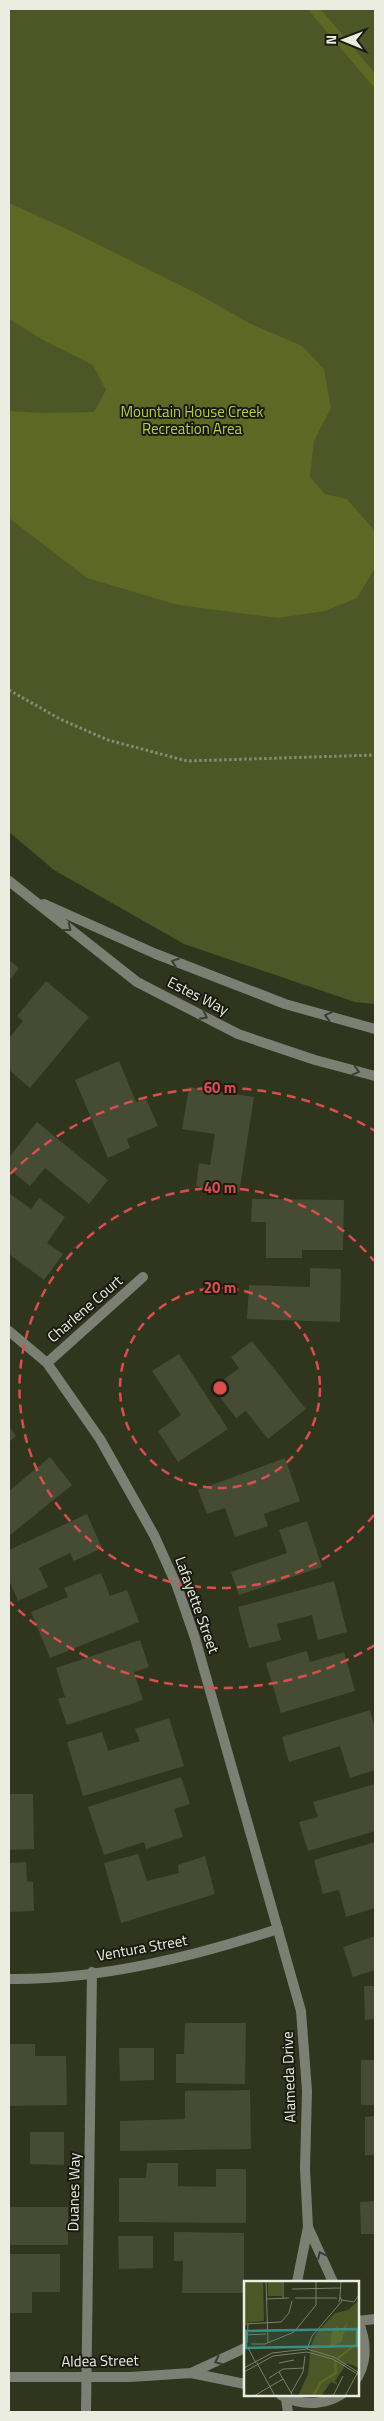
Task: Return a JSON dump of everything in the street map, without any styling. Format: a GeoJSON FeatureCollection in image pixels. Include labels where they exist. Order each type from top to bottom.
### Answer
{"type":"FeatureCollection","features":[{"type":"Feature","properties":{"kind":"street","name":"Estes Way"},"geometry":{"type":"LineString","coordinates":[[9,881],[137,982],[238,1034],[315,1060],[375,1076]]}},
{"type":"Feature","properties":{"kind":"street","name":"Estes Way"},"geometry":{"type":"LineString","coordinates":[[30,898],[156,954],[285,1004],[375,1029]]}},
{"type":"Feature","properties":{"kind":"street","name":"Charlene Court"},"geometry":{"type":"LineString","coordinates":[[47,1362],[143,1277]]}},
{"type":"Feature","properties":{"kind":"street","name":"Lafayette Street"},"geometry":{"type":"LineString","coordinates":[[9,1331],[47,1362],[100,1439],[154,1534],[177,1586],[195,1638],[240,1802],[278,1930]]}},
{"type":"Feature","properties":{"kind":"street","name":"Ventura Street"},"geometry":{"type":"LineString","coordinates":[[9,1979],[42,1979],[180,1958],[278,1930]]}},
{"type":"Feature","properties":{"kind":"street","name":"Alameda Drive"},"geometry":{"type":"LineString","coordinates":[[278,1930],[301,2011],[307,2091],[305,2169],[308,2227],[297,2281]]}},
{"type":"Feature","properties":{"kind":"street","name":"Duanes Way"},"geometry":{"type":"LineString","coordinates":[[86,2412],[92,1972]]}},
{"type":"Feature","properties":{"kind":"street","name":"Alameda Drive"},"geometry":{"type":"LineString","coordinates":[[308,2227],[333,2281]]}},
{"type":"Feature","properties":{"kind":"street"},"geometry":{"type":"LineString","coordinates":[[359,2321],[375,2319]]}},
{"type":"Feature","properties":{"kind":"street"},"geometry":{"type":"LineString","coordinates":[[359,2322],[368,2334],[373,2349],[373,2365],[368,2381]]}},
{"type":"Feature","properties":{"kind":"street","name":"Aldea Street"},"geometry":{"type":"LineString","coordinates":[[191,2373],[244,2348]]}},
{"type":"Feature","properties":{"kind":"street","name":"Aldea Street"},"geometry":{"type":"LineString","coordinates":[[9,2377],[130,2377],[191,2373],[244,2384]]}},
{"type":"Feature","properties":{"kind":"street"},"geometry":{"type":"LineString","coordinates":[[283,2397],[301,2408],[319,2412],[337,2409]]}},
{"type":"Feature","properties":{"kind":"street"},"geometry":{"type":"LineString","coordinates":[[283,2397],[288,2412]]}},
{"type":"Feature","properties":{"kind":"path"},"geometry":{"type":"LineString","coordinates":[[9,690],[60,719],[108,740],[187,761],[375,755]]}},
{"type":"Feature","properties":{"kind":"green space","name":"Mountain House Creek Recreation Area"},"geometry":{"type":"Polygon","coordinates":[[[9,9],[375,9],[375,1004],[355,1002],[184,944],[54,870],[9,832],[9,9]]]}},
{"type":"Feature","properties":{"kind":"shaded area"},"geometry":{"type":"Polygon","coordinates":[[[9,203],[71,231],[198,294],[251,324],[302,346],[324,369],[331,408],[314,441],[310,477],[325,494],[347,499],[374,530],[375,568],[357,598],[325,611],[278,618],[178,605],[87,578],[9,518],[9,411],[41,413],[94,412],[106,390],[93,365],[43,340],[9,319],[9,203]]]}},
{"type":"Feature","properties":{"kind":"building"},"geometry":{"type":"Polygon","coordinates":[[[9,960],[19,968],[9,981],[9,960]]]}},
{"type":"Feature","properties":{"kind":"building"},"geometry":{"type":"Polygon","coordinates":[[[46,981],[89,1017],[30,1088],[9,1070],[9,1038],[23,1021],[17,1016],[46,981]]]}},
{"type":"Feature","properties":{"kind":"building"},"geometry":{"type":"Polygon","coordinates":[[[119,1061],[136,1102],[146,1099],[158,1126],[127,1139],[130,1148],[108,1158],[75,1080],[119,1061]]]}},
{"type":"Feature","properties":{"kind":"building"},"geometry":{"type":"Polygon","coordinates":[[[189,1087],[254,1097],[239,1193],[196,1186],[199,1163],[210,1165],[215,1134],[182,1129],[189,1087]]]}},
{"type":"Feature","properties":{"kind":"building"},"geometry":{"type":"Polygon","coordinates":[[[37,1122],[108,1180],[89,1204],[45,1168],[30,1186],[9,1169],[9,1157],[37,1122]]]}},
{"type":"Feature","properties":{"kind":"building"},"geometry":{"type":"Polygon","coordinates":[[[9,1193],[31,1209],[39,1198],[65,1217],[47,1243],[63,1254],[44,1280],[9,1254],[9,1193]]]}},
{"type":"Feature","properties":{"kind":"building"},"geometry":{"type":"Polygon","coordinates":[[[252,1199],[344,1200],[343,1250],[302,1250],[302,1258],[266,1258],[266,1222],[251,1222],[252,1199]]]}},
{"type":"Feature","properties":{"kind":"building"},"geometry":{"type":"Polygon","coordinates":[[[310,1268],[341,1269],[340,1322],[247,1319],[249,1285],[310,1287],[310,1268]]]}},
{"type":"Feature","properties":{"kind":"building"},"geometry":{"type":"Polygon","coordinates":[[[252,1341],[306,1409],[268,1439],[246,1411],[236,1418],[213,1388],[239,1368],[231,1357],[252,1341]]]}},
{"type":"Feature","properties":{"kind":"building"},"geometry":{"type":"Polygon","coordinates":[[[179,1354],[228,1429],[178,1462],[158,1431],[181,1415],[152,1371],[179,1354]]]}},
{"type":"Feature","properties":{"kind":"building"},"geometry":{"type":"Polygon","coordinates":[[[9,1426],[16,1436],[9,1442],[9,1426]]]}},
{"type":"Feature","properties":{"kind":"building"},"geometry":{"type":"Polygon","coordinates":[[[50,1457],[72,1485],[9,1536],[9,1491],[50,1457]]]}},
{"type":"Feature","properties":{"kind":"building"},"geometry":{"type":"Polygon","coordinates":[[[285,1458],[300,1501],[264,1514],[268,1526],[235,1537],[225,1508],[207,1514],[198,1490],[285,1458]]]}},
{"type":"Feature","properties":{"kind":"building"},"geometry":{"type":"Polygon","coordinates":[[[87,1514],[102,1548],[74,1561],[70,1553],[39,1568],[48,1587],[18,1601],[9,1580],[9,1550],[87,1514]]]}},
{"type":"Feature","properties":{"kind":"building"},"geometry":{"type":"Polygon","coordinates":[[[307,1521],[322,1567],[239,1595],[231,1572],[287,1553],[279,1530],[307,1521]]]}},
{"type":"Feature","properties":{"kind":"building"},"geometry":{"type":"Polygon","coordinates":[[[101,1573],[110,1596],[127,1590],[139,1622],[50,1658],[31,1612],[68,1597],[64,1588],[101,1573]]]}},
{"type":"Feature","properties":{"kind":"building"},"geometry":{"type":"Polygon","coordinates":[[[334,1581],[347,1632],[318,1640],[312,1615],[277,1624],[281,1640],[249,1648],[238,1607],[334,1581]]]}},
{"type":"Feature","properties":{"kind":"building"},"geometry":{"type":"Polygon","coordinates":[[[140,1640],[149,1667],[134,1672],[143,1700],[67,1725],[58,1699],[65,1697],[56,1668],[140,1640]]]}},
{"type":"Feature","properties":{"kind":"building"},"geometry":{"type":"Polygon","coordinates":[[[307,1651],[310,1662],[344,1652],[355,1691],[281,1713],[266,1663],[307,1651]]]}},
{"type":"Feature","properties":{"kind":"building"},"geometry":{"type":"Polygon","coordinates":[[[370,1710],[375,1728],[375,1770],[350,1778],[340,1746],[289,1762],[282,1737],[370,1710]]]}},
{"type":"Feature","properties":{"kind":"building"},"geometry":{"type":"Polygon","coordinates":[[[169,1718],[184,1766],[83,1796],[67,1742],[102,1732],[108,1751],[140,1741],[135,1729],[169,1718]]]}},
{"type":"Feature","properties":{"kind":"building"},"geometry":{"type":"Polygon","coordinates":[[[181,1777],[190,1804],[174,1809],[183,1837],[146,1849],[144,1842],[104,1855],[88,1807],[181,1777]]]}},
{"type":"Feature","properties":{"kind":"building"},"geometry":{"type":"Polygon","coordinates":[[[375,1784],[375,1831],[308,1851],[299,1822],[318,1817],[313,1802],[375,1784]]]}},
{"type":"Feature","properties":{"kind":"building"},"geometry":{"type":"Polygon","coordinates":[[[9,1794],[33,1794],[34,1849],[9,1850],[9,1794]]]}},
{"type":"Feature","properties":{"kind":"building"},"geometry":{"type":"Polygon","coordinates":[[[375,1842],[375,1908],[346,1917],[339,1890],[323,1894],[314,1860],[375,1842]]]}},
{"type":"Feature","properties":{"kind":"building"},"geometry":{"type":"Polygon","coordinates":[[[138,1854],[147,1881],[179,1873],[178,1865],[205,1856],[215,1894],[121,1923],[104,1863],[138,1854]]]}},
{"type":"Feature","properties":{"kind":"building"},"geometry":{"type":"Polygon","coordinates":[[[26,1862],[27,1881],[33,1882],[34,1911],[9,1912],[9,1863],[26,1862]]]}},
{"type":"Feature","properties":{"kind":"building"},"geometry":{"type":"Polygon","coordinates":[[[375,1936],[375,1970],[353,1977],[343,1947],[375,1936]]]}},
{"type":"Feature","properties":{"kind":"building"},"geometry":{"type":"Polygon","coordinates":[[[364,1986],[375,1986],[375,2019],[365,2020],[364,1986]]]}},
{"type":"Feature","properties":{"kind":"building"},"geometry":{"type":"Polygon","coordinates":[[[185,2023],[246,2023],[245,2084],[176,2083],[176,2054],[184,2054],[185,2023]]]}},
{"type":"Feature","properties":{"kind":"building"},"geometry":{"type":"Polygon","coordinates":[[[9,2044],[35,2044],[35,2056],[66,2056],[67,2105],[9,2106],[9,2044]]]}},
{"type":"Feature","properties":{"kind":"building"},"geometry":{"type":"Polygon","coordinates":[[[119,2048],[154,2048],[154,2080],[120,2081],[119,2048]]]}},
{"type":"Feature","properties":{"kind":"building"},"geometry":{"type":"Polygon","coordinates":[[[361,2060],[375,2060],[375,2105],[361,2105],[361,2060]]]}},
{"type":"Feature","properties":{"kind":"building"},"geometry":{"type":"Polygon","coordinates":[[[250,2090],[251,2149],[120,2151],[120,2121],[185,2119],[185,2091],[250,2090]]]}},
{"type":"Feature","properties":{"kind":"building"},"geometry":{"type":"Polygon","coordinates":[[[375,2116],[375,2155],[365,2155],[365,2117],[375,2116]]]}},
{"type":"Feature","properties":{"kind":"building"},"geometry":{"type":"Polygon","coordinates":[[[30,2132],[64,2132],[64,2165],[30,2164],[30,2132]]]}},
{"type":"Feature","properties":{"kind":"building"},"geometry":{"type":"Polygon","coordinates":[[[147,2163],[178,2163],[178,2186],[216,2187],[216,2169],[246,2169],[246,2223],[119,2222],[119,2178],[146,2178],[147,2163]]]}},
{"type":"Feature","properties":{"kind":"building"},"geometry":{"type":"Polygon","coordinates":[[[375,2201],[375,2234],[361,2234],[360,2202],[375,2201]]]}},
{"type":"Feature","properties":{"kind":"building"},"geometry":{"type":"Polygon","coordinates":[[[9,2207],[68,2207],[68,2245],[9,2245],[9,2207]]]}},
{"type":"Feature","properties":{"kind":"building"},"geometry":{"type":"Polygon","coordinates":[[[174,2232],[244,2233],[244,2293],[182,2293],[183,2261],[174,2261],[174,2232]]]}},
{"type":"Feature","properties":{"kind":"building"},"geometry":{"type":"Polygon","coordinates":[[[118,2236],[153,2236],[153,2268],[119,2269],[118,2236]]]}},
{"type":"Feature","properties":{"kind":"building"},"geometry":{"type":"Polygon","coordinates":[[[9,2254],[60,2254],[60,2292],[32,2292],[32,2313],[9,2313],[9,2254]]]}},
{"type":"Feature","properties":{"kind":"waterway"},"geometry":{"type":"LineString","coordinates":[[314,9],[375,81]]}}]}
